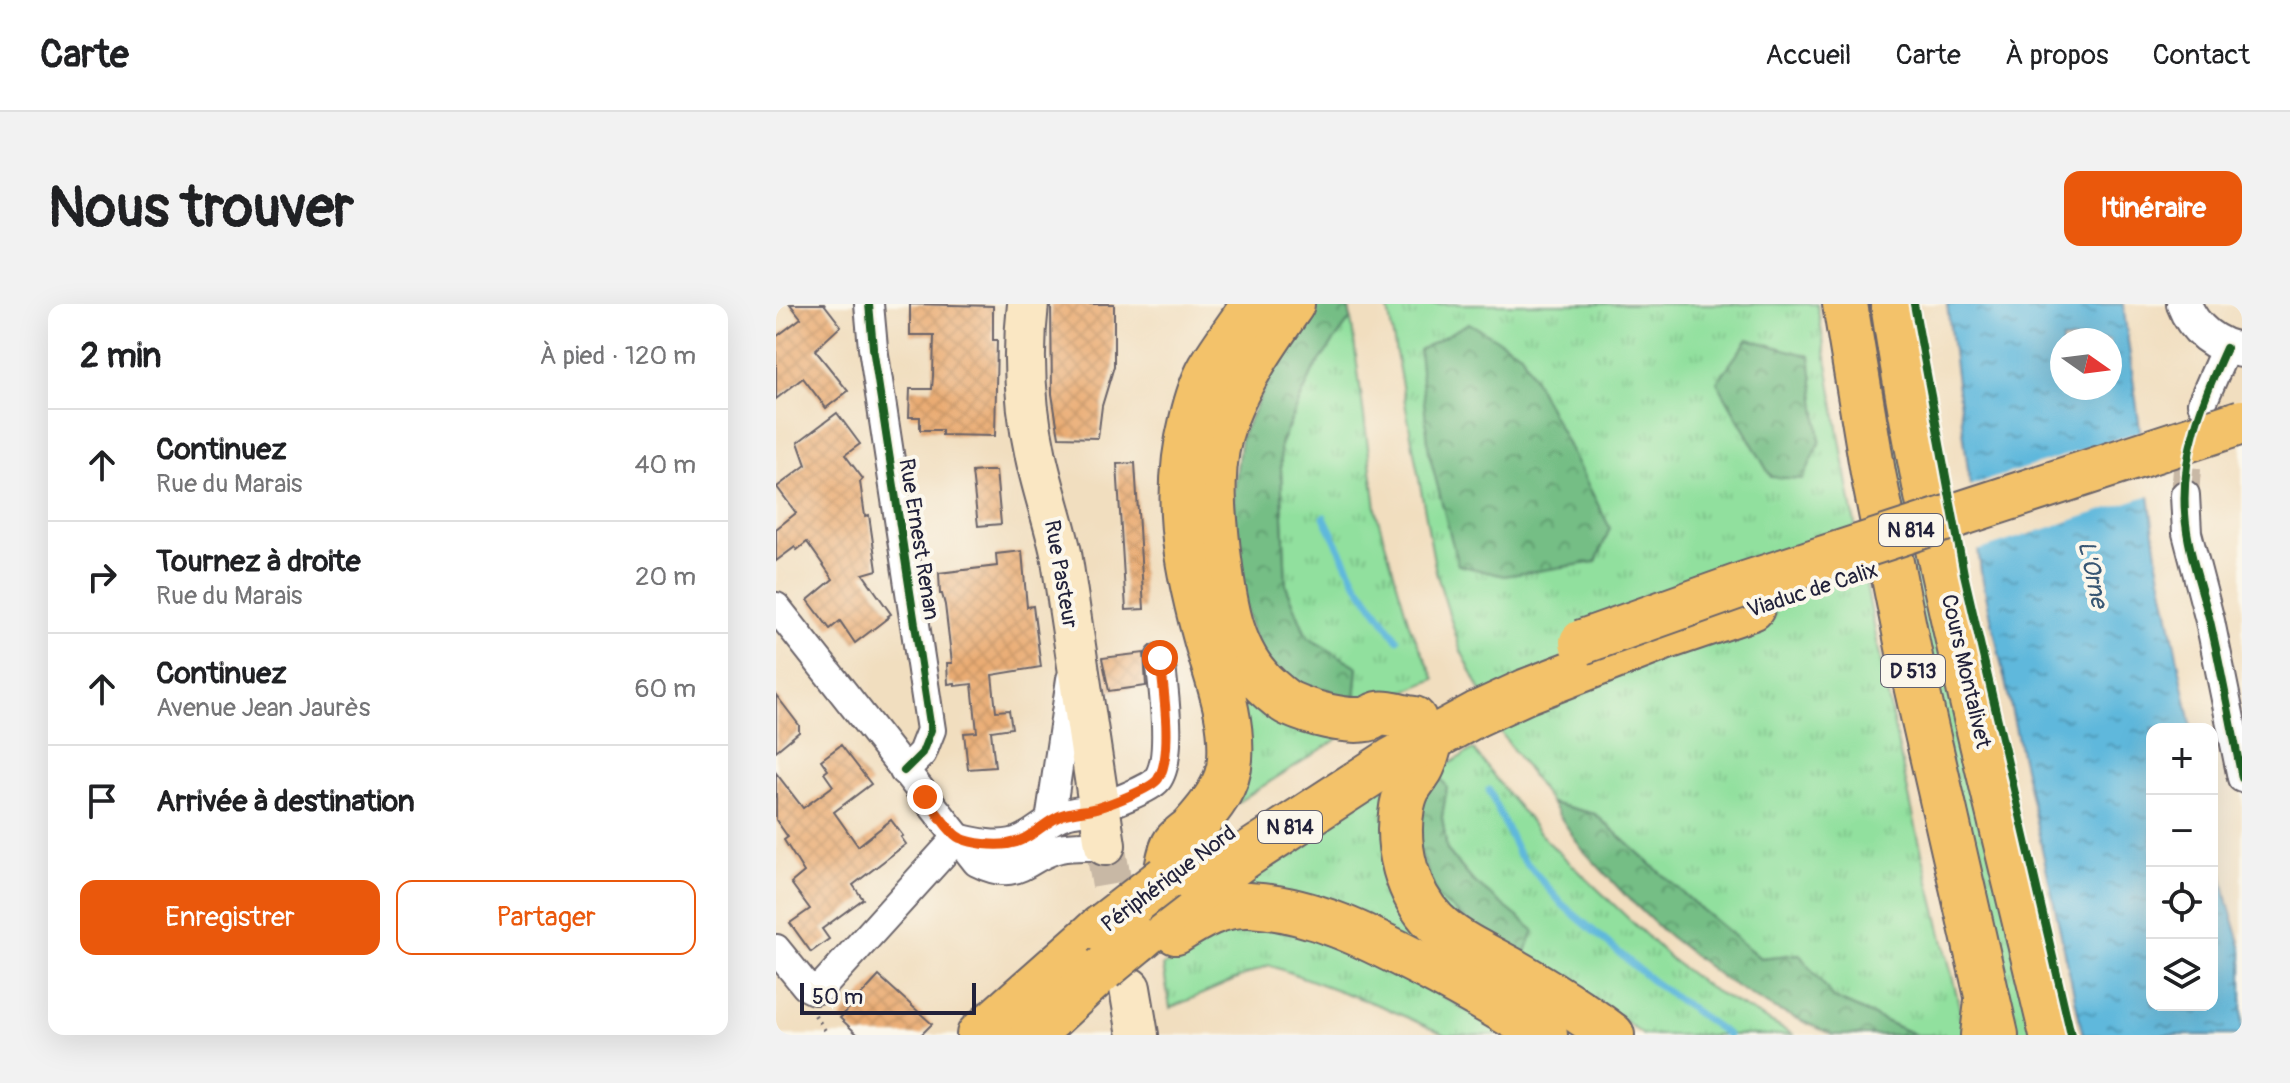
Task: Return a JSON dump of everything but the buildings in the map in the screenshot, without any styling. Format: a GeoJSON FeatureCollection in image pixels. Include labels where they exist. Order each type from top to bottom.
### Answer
{"type":"FeatureCollection","features":[{"type":"Feature","properties":{"kind":"main road","name":"Rue Pasteur"},"geometry":{"type":"LineString","coordinates":[[1028,304],[1027,407],[1036,459],[1056,531],[1102,826]]}},
{"type":"Feature","properties":{"kind":"main road"},"geometry":{"type":"LineString","coordinates":[[1254,304],[1209,370],[1195,404],[1184,451],[1181,482],[1189,564],[1211,659],[1225,697],[1230,755],[1229,770],[1223,785],[1201,817],[1174,844],[1186,888],[1227,907],[1248,905],[1301,913],[1334,923],[1484,998],[1545,1035]]}},
{"type":"Feature","properties":{"kind":"main road"},"geometry":{"type":"LineString","coordinates":[[1292,304],[1239,387],[1224,421],[1216,455],[1214,517],[1223,592],[1233,633],[1247,663],[1262,683],[1287,703],[1326,716],[1349,719],[1369,719],[1377,714],[1406,748],[1401,842],[1416,896],[1429,915],[1460,941],[1552,994],[1612,1035]]}},
{"type":"Feature","properties":{"kind":"main road","name":"D 513"},"geometry":{"type":"LineString","coordinates":[[1845,304],[1873,473],[1989,1024]]}},
{"type":"Feature","properties":{"kind":"main road","name":"Cours Montalivet"},"geometry":{"type":"LineString","coordinates":[[1893,304],[1908,405],[1921,465],[2052,1035]]}},
{"type":"Feature","properties":{"kind":"main road","name":"Viaduc de Calix"},"geometry":{"type":"LineString","coordinates":[[1406,748],[1468,691],[1519,667],[1660,613],[2242,422]]}},
{"type":"Feature","properties":{"kind":"main road","name":"Viaduc de Calix"},"geometry":{"type":"LineString","coordinates":[[1406,748],[1527,691],[1664,638],[2242,449]]}},
{"type":"Feature","properties":{"kind":"main road","name":"Périphérique Nord"},"geometry":{"type":"LineString","coordinates":[[1032,1035],[1118,957],[1186,888],[1245,856],[1406,748]]}},
{"type":"Feature","properties":{"kind":"main road"},"geometry":{"type":"LineString","coordinates":[[1118,957],[1138,1035]]}},
{"type":"Feature","properties":{"kind":"main road","name":"Périphérique Nord"},"geometry":{"type":"LineString","coordinates":[[979,1035],[1118,957]]}},
{"type":"Feature","properties":{"kind":"street","name":"Rue Ernest Renan"},"geometry":{"type":"LineString","coordinates":[[869,304],[931,730],[922,753],[904,771]]}},
{"type":"Feature","properties":{"kind":"street"},"geometry":{"type":"LineString","coordinates":[[2184,304],[2189,317],[2213,341],[2234,349],[2202,403]]}},
{"type":"Feature","properties":{"kind":"street"},"geometry":{"type":"LineString","coordinates":[[2185,495],[2187,533],[2210,621],[2242,778]]}},
{"type":"Feature","properties":{"kind":"street"},"geometry":{"type":"LineString","coordinates":[[776,607],[977,862],[999,870],[1022,868],[1102,826],[1157,780],[1166,745],[1160,658]]}},
{"type":"Feature","properties":{"kind":"street"},"geometry":{"type":"LineString","coordinates":[[1050,821],[1075,654]]}},
{"type":"Feature","properties":{"kind":"street"},"geometry":{"type":"LineString","coordinates":[[957,838],[988,845],[1010,844],[1028,838],[1050,821],[1066,814],[1102,826]]}},
{"type":"Feature","properties":{"kind":"street"},"geometry":{"type":"LineString","coordinates":[[776,949],[806,986],[814,990],[826,984],[957,838]]}},
{"type":"Feature","properties":{"kind":"green space"},"geometry":{"type":"Polygon","coordinates":[[[1316,304],[1348,304],[1351,318],[1314,369],[1280,445],[1286,585],[1307,637],[1358,667],[1355,700],[1318,697],[1286,683],[1263,659],[1248,620],[1236,556],[1234,493],[1241,436],[1307,313],[1316,304]]]}},
{"type":"Feature","properties":{"kind":"green space"},"geometry":{"type":"Polygon","coordinates":[[[1387,304],[1817,304],[1894,727],[1966,1035],[1916,1035],[1834,998],[1799,954],[1760,958],[1595,814],[1551,803],[1502,734],[1460,649],[1436,572],[1387,304]]]}},
{"type":"Feature","properties":{"kind":"green space"},"geometry":{"type":"Polygon","coordinates":[[[1858,304],[1880,304],[2033,1035],[2006,1035],[1858,304]]]}},
{"type":"Feature","properties":{"kind":"green space"},"geometry":{"type":"Polygon","coordinates":[[[1351,318],[1377,515],[1410,627],[1435,679],[1387,699],[1355,700],[1358,667],[1307,637],[1286,585],[1280,445],[1314,369],[1351,318]]]}},
{"type":"Feature","properties":{"kind":"green space"},"geometry":{"type":"Polygon","coordinates":[[[1469,323],[1521,353],[1610,528],[1596,562],[1504,576],[1458,565],[1429,453],[1419,350],[1469,323]]]}},
{"type":"Feature","properties":{"kind":"green space"},"geometry":{"type":"Polygon","coordinates":[[[1748,339],[1810,356],[1820,442],[1803,479],[1771,477],[1717,382],[1748,339]]]}},
{"type":"Feature","properties":{"kind":"green space"},"geometry":{"type":"Polygon","coordinates":[[[1233,672],[1339,738],[1230,807],[1233,672]]]}},
{"type":"Feature","properties":{"kind":"green space"},"geometry":{"type":"Polygon","coordinates":[[[1473,749],[1546,840],[1672,960],[1709,988],[1794,1035],[1643,1035],[1605,1005],[1524,957],[1494,899],[1472,880],[1447,850],[1442,817],[1447,787],[1436,772],[1473,749]]]}},
{"type":"Feature","properties":{"kind":"green space"},"geometry":{"type":"Polygon","coordinates":[[[1436,772],[1447,787],[1442,817],[1447,850],[1472,880],[1534,930],[1524,957],[1488,937],[1437,897],[1410,823],[1436,772]]]}},
{"type":"Feature","properties":{"kind":"green space"},"geometry":{"type":"Polygon","coordinates":[[[1395,773],[1387,806],[1601,1035],[1560,1035],[1349,920],[1178,922],[1395,773]]]}},
{"type":"Feature","properties":{"kind":"green space"},"geometry":{"type":"Polygon","coordinates":[[[1551,803],[1595,814],[1760,958],[1799,954],[1834,998],[1916,1035],[1833,1035],[1773,1008],[1724,979],[1665,933],[1625,895],[1581,848],[1551,803]]]}},
{"type":"Feature","properties":{"kind":"green space"},"geometry":{"type":"Polygon","coordinates":[[[1252,927],[1295,932],[1341,949],[1440,995],[1508,1035],[1446,1035],[1386,1008],[1269,965],[1170,1008],[1163,966],[1211,938],[1252,927]]]}},
{"type":"Feature","properties":{"kind":"water","name":"L'Orne"},"geometry":{"type":"Polygon","coordinates":[[[1947,304],[2123,304],[2158,562],[2191,723],[2146,723],[2146,1011],[2218,1011],[2218,854],[2242,950],[2242,1035],[2083,1035],[1981,572],[1947,304]]]}},
{"type":"Feature","properties":{"kind":"pier"},"geometry":{"type":"Polygon","coordinates":[[[2145,430],[2153,494],[1974,552],[1966,487],[2145,430]]]}},
{"type":"Feature","properties":{"kind":"waterway"},"geometry":{"type":"LineString","coordinates":[[1324,517],[1356,582],[1397,639]]}},
{"type":"Feature","properties":{"kind":"waterway"},"geometry":{"type":"LineString","coordinates":[[1489,790],[1518,853],[1563,905],[1651,980],[1728,1035]]}},
{"type":"Feature","properties":{"kind":"tunnel"},"geometry":{"type":"LineString","coordinates":[[2185,495],[2188,456],[2195,427]]}},
{"type":"Feature","properties":{"kind":"tunnel"},"geometry":{"type":"LineString","coordinates":[[1105,845],[1122,944]]}},
{"type":"Feature","properties":{"kind":"cycle path"},"geometry":{"type":"LineString","coordinates":[[869,304],[931,730],[922,753],[904,771]]}},
{"type":"Feature","properties":{"kind":"cycle path"},"geometry":{"type":"LineString","coordinates":[[1914,304],[1964,574],[2071,1035]]}},
{"type":"Feature","properties":{"kind":"cycle path"},"geometry":{"type":"LineString","coordinates":[[2226,348],[2195,428],[2186,470],[2185,513],[2188,540],[2210,621],[2242,778]]}},
{"type":"Feature","properties":{"kind":"route"},"geometry":{"type":"LineString","coordinates":[[925,797],[957,838],[988,845],[1010,844],[1028,838],[1050,821],[1066,814],[1099,808],[1149,786],[1157,780],[1163,766],[1166,745],[1160,658]]}}]}
